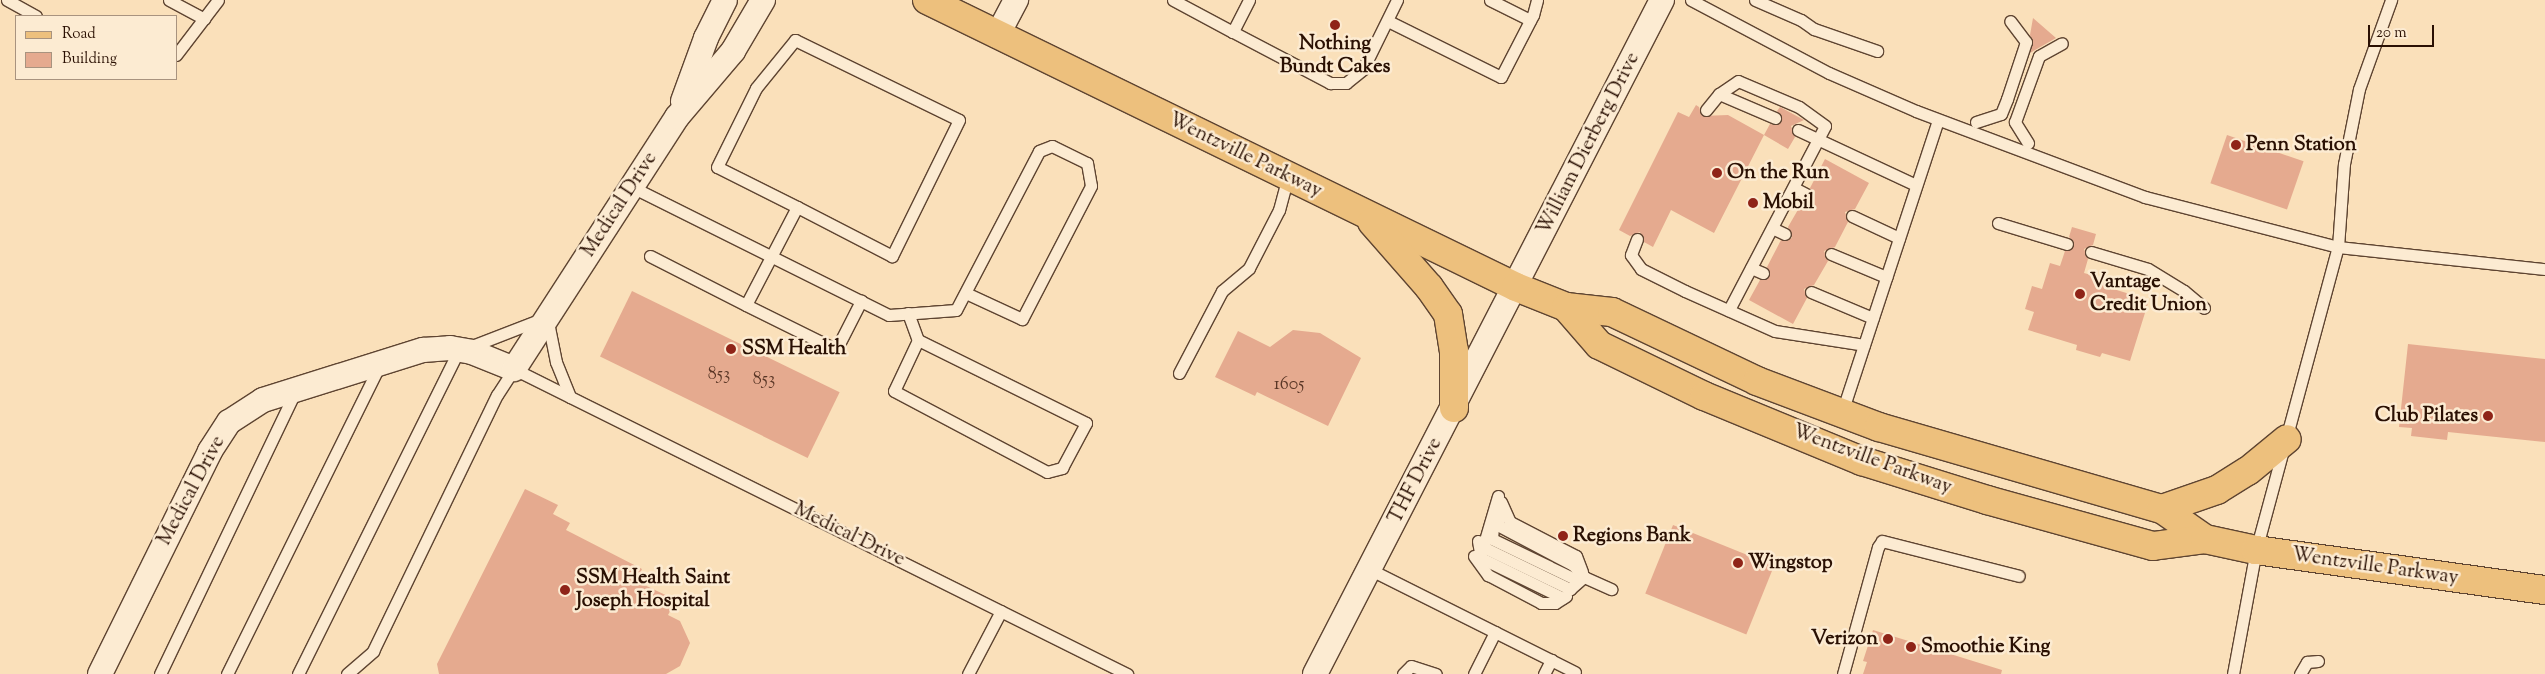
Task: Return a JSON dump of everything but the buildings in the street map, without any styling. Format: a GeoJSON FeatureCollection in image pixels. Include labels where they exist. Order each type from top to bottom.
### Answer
{"type":"FeatureCollection","features":[{"type":"Feature","properties":{"kind":"main road","name":"Wentzville Parkway"},"geometry":{"type":"LineString","coordinates":[[926,0],[1516,287],[1566,307],[1612,312],[1757,381],[1879,426],[2162,509],[2205,539]]}},
{"type":"Feature","properties":{"kind":"main road"},"geometry":{"type":"LineString","coordinates":[[1364,214],[1429,286],[1448,314],[1454,351],[1454,408]]}},
{"type":"Feature","properties":{"kind":"main road","name":"Wentzville Parkway"},"geometry":{"type":"LineString","coordinates":[[1566,307],[1599,345],[1704,396],[1862,461],[1987,500],[2154,546],[2205,539],[2256,550],[2545,590]]}},
{"type":"Feature","properties":{"kind":"main road"},"geometry":{"type":"LineString","coordinates":[[2162,509],[2217,490],[2248,471],[2286,439]]}},
{"type":"Feature","properties":{"kind":"street","name":"Medical Drive"},"geometry":{"type":"LineString","coordinates":[[677,117],[706,38],[725,0]]}},
{"type":"Feature","properties":{"kind":"street","name":"Medical Drive"},"geometry":{"type":"LineString","coordinates":[[100,674],[210,450],[229,422],[263,400],[382,361],[423,350],[460,350],[514,369],[677,117],[733,51],[763,0]]}},
{"type":"Feature","properties":{"kind":"street"},"geometry":{"type":"LineString","coordinates":[[997,36],[1016,0]]}},
{"type":"Feature","properties":{"kind":"street","name":"William Dierberg Drive"},"geometry":{"type":"LineString","coordinates":[[1516,287],[1662,0]]}},
{"type":"Feature","properties":{"kind":"street","name":"THF Drive"},"geometry":{"type":"LineString","coordinates":[[1315,674],[1371,570],[1516,287]]}},
{"type":"Feature","properties":{"kind":"lane"},"geometry":{"type":"LineString","coordinates":[[7,0],[34,15]]}},
{"type":"Feature","properties":{"kind":"lane"},"geometry":{"type":"LineString","coordinates":[[169,0],[204,19]]}},
{"type":"Feature","properties":{"kind":"lane"},"geometry":{"type":"LineString","coordinates":[[178,52],[218,0]]}},
{"type":"Feature","properties":{"kind":"lane"},"geometry":{"type":"LineString","coordinates":[[1174,0],[1330,83],[1346,83],[1363,69],[1397,0]]}},
{"type":"Feature","properties":{"kind":"lane"},"geometry":{"type":"LineString","coordinates":[[1233,32],[1249,0]]}},
{"type":"Feature","properties":{"kind":"lane"},"geometry":{"type":"LineString","coordinates":[[1490,0],[1530,20]]}},
{"type":"Feature","properties":{"kind":"lane"},"geometry":{"type":"LineString","coordinates":[[1388,21],[1501,77],[1530,20],[1537,0]]}},
{"type":"Feature","properties":{"kind":"lane"},"geometry":{"type":"LineString","coordinates":[[1692,0],[1829,73],[1938,120],[2145,197],[2338,248],[2545,269]]}},
{"type":"Feature","properties":{"kind":"lane"},"geometry":{"type":"LineString","coordinates":[[1756,0],[1802,20],[1814,29],[1877,51]]}},
{"type":"Feature","properties":{"kind":"lane"},"geometry":{"type":"LineString","coordinates":[[2233,674],[2256,550],[2338,248],[2344,164],[2359,89],[2391,0]]}},
{"type":"Feature","properties":{"kind":"lane"},"geometry":{"type":"LineString","coordinates":[[1976,122],[2001,114],[2007,99],[2026,42],[2010,21]]}},
{"type":"Feature","properties":{"kind":"lane"},"geometry":{"type":"LineString","coordinates":[[795,40],[958,120],[892,256],[797,207],[717,167],[756,88],[795,40]]}},
{"type":"Feature","properties":{"kind":"lane"},"geometry":{"type":"LineString","coordinates":[[2028,143],[2015,122],[2039,56],[2062,43]]}},
{"type":"Feature","properties":{"kind":"lane"},"geometry":{"type":"LineString","coordinates":[[1706,110],[1719,94],[1738,81],[1764,90],[1799,107],[1825,126],[1819,141],[1729,310]]}},
{"type":"Feature","properties":{"kind":"lane"},"geometry":{"type":"LineString","coordinates":[[1719,94],[1775,118]]}},
{"type":"Feature","properties":{"kind":"lane"},"geometry":{"type":"LineString","coordinates":[[1842,412],[1938,120]]}},
{"type":"Feature","properties":{"kind":"lane"},"geometry":{"type":"LineString","coordinates":[[1798,130],[1916,185]]}},
{"type":"Feature","properties":{"kind":"lane"},"geometry":{"type":"LineString","coordinates":[[632,187],[889,314],[908,313],[956,310],[1039,152],[1052,146],[1087,163],[1091,186],[1022,319],[966,293]]}},
{"type":"Feature","properties":{"kind":"lane"},"geometry":{"type":"LineString","coordinates":[[1179,373],[1222,291],[1249,268],[1279,210],[1288,177]]}},
{"type":"Feature","properties":{"kind":"lane"},"geometry":{"type":"LineString","coordinates":[[1794,188],[1806,194]]}},
{"type":"Feature","properties":{"kind":"lane"},"geometry":{"type":"LineString","coordinates":[[746,304],[797,207]]}},
{"type":"Feature","properties":{"kind":"lane"},"geometry":{"type":"LineString","coordinates":[[1852,216],[1899,238]]}},
{"type":"Feature","properties":{"kind":"lane"},"geometry":{"type":"LineString","coordinates":[[1998,223],[2067,244]]}},
{"type":"Feature","properties":{"kind":"lane"},"geometry":{"type":"LineString","coordinates":[[1772,228],[1785,234]]}},
{"type":"Feature","properties":{"kind":"lane"},"geometry":{"type":"LineString","coordinates":[[1638,239],[1631,255],[1641,269],[1775,331],[1864,345]]}},
{"type":"Feature","properties":{"kind":"lane"},"geometry":{"type":"LineString","coordinates":[[2091,252],[2148,269],[2184,291],[2204,308]]}},
{"type":"Feature","properties":{"kind":"lane"},"geometry":{"type":"LineString","coordinates":[[1831,254],[1886,277]]}},
{"type":"Feature","properties":{"kind":"lane"},"geometry":{"type":"LineString","coordinates":[[650,256],[833,348],[838,346],[861,301]]}},
{"type":"Feature","properties":{"kind":"lane"},"geometry":{"type":"LineString","coordinates":[[1751,268],[1763,274]]}},
{"type":"Feature","properties":{"kind":"lane"},"geometry":{"type":"LineString","coordinates":[[1811,292],[1873,318]]}},
{"type":"Feature","properties":{"kind":"lane"},"geometry":{"type":"LineString","coordinates":[[908,313],[918,340],[1086,423],[1062,468],[1047,472],[894,391],[918,340]]}},
{"type":"Feature","properties":{"kind":"lane"},"geometry":{"type":"LineString","coordinates":[[547,317],[556,362],[570,397]]}},
{"type":"Feature","properties":{"kind":"lane","name":"Medical Drive"},"geometry":{"type":"LineString","coordinates":[[460,350],[547,317]]}},
{"type":"Feature","properties":{"kind":"lane"},"geometry":{"type":"LineString","coordinates":[[298,674],[460,350]]}},
{"type":"Feature","properties":{"kind":"lane"},"geometry":{"type":"LineString","coordinates":[[227,674],[382,361]]}},
{"type":"Feature","properties":{"kind":"lane","name":"Medical Drive"},"geometry":{"type":"LineString","coordinates":[[347,674],[373,651],[497,395],[514,369],[1128,674]]}},
{"type":"Feature","properties":{"kind":"lane"},"geometry":{"type":"LineString","coordinates":[[160,674],[295,390]]}},
{"type":"Feature","properties":{"kind":"lane"},"geometry":{"type":"LineString","coordinates":[[1498,496],[1478,542],[1481,558],[1563,598],[1584,577]]}},
{"type":"Feature","properties":{"kind":"lane"},"geometry":{"type":"LineString","coordinates":[[1498,496],[1510,522],[1576,556],[1584,577],[1611,589]]}},
{"type":"Feature","properties":{"kind":"lane"},"geometry":{"type":"LineString","coordinates":[[1498,496],[1492,539],[1577,580],[1584,577]]}},
{"type":"Feature","properties":{"kind":"lane"},"geometry":{"type":"LineString","coordinates":[[1843,674],[1878,547],[1882,541],[2018,576]]}},
{"type":"Feature","properties":{"kind":"lane"},"geometry":{"type":"LineString","coordinates":[[1371,570],[1575,672]]}},
{"type":"Feature","properties":{"kind":"lane"},"geometry":{"type":"LineString","coordinates":[[968,674],[1001,611]]}},
{"type":"Feature","properties":{"kind":"lane"},"geometry":{"type":"LineString","coordinates":[[1474,674],[1495,632]]}},
{"type":"Feature","properties":{"kind":"lane"},"geometry":{"type":"LineString","coordinates":[[1544,674],[1551,660]]}},
{"type":"Feature","properties":{"kind":"lane"},"geometry":{"type":"LineString","coordinates":[[2300,674],[2307,662],[2318,660]]}},
{"type":"Feature","properties":{"kind":"lane"},"geometry":{"type":"LineString","coordinates":[[1403,674],[1410,666],[1436,674]]}},
{"type":"Feature","properties":{"kind":"place","name":"Nothing Bundt Cakes"},"geometry":{"type":"Point","coordinates":[1335,25]}},
{"type":"Feature","properties":{"kind":"place","name":"Penn Station"},"geometry":{"type":"Point","coordinates":[2236,145]}},
{"type":"Feature","properties":{"kind":"place","name":"On the Run"},"geometry":{"type":"Point","coordinates":[1717,173]}},
{"type":"Feature","properties":{"kind":"place","name":"Mobil"},"geometry":{"type":"Point","coordinates":[1753,203]}},
{"type":"Feature","properties":{"kind":"place","name":"Vantage Credit Union"},"geometry":{"type":"Point","coordinates":[2080,294]}},
{"type":"Feature","properties":{"kind":"place","name":"SSM Health"},"geometry":{"type":"Point","coordinates":[731,349]}},
{"type":"Feature","properties":{"kind":"place","name":"Club Pilates"},"geometry":{"type":"Point","coordinates":[2488,416]}},
{"type":"Feature","properties":{"kind":"place","name":"Regions Bank"},"geometry":{"type":"Point","coordinates":[1563,536]}},
{"type":"Feature","properties":{"kind":"place","name":"Wingstop"},"geometry":{"type":"Point","coordinates":[1738,563]}},
{"type":"Feature","properties":{"kind":"place","name":"SSM Health Saint Joseph Hospital"},"geometry":{"type":"Point","coordinates":[565,590]}},
{"type":"Feature","properties":{"kind":"place","name":"Verizon"},"geometry":{"type":"Point","coordinates":[1888,639]}},
{"type":"Feature","properties":{"kind":"place","name":"Smoothie King"},"geometry":{"type":"Point","coordinates":[1911,647]}}]}
